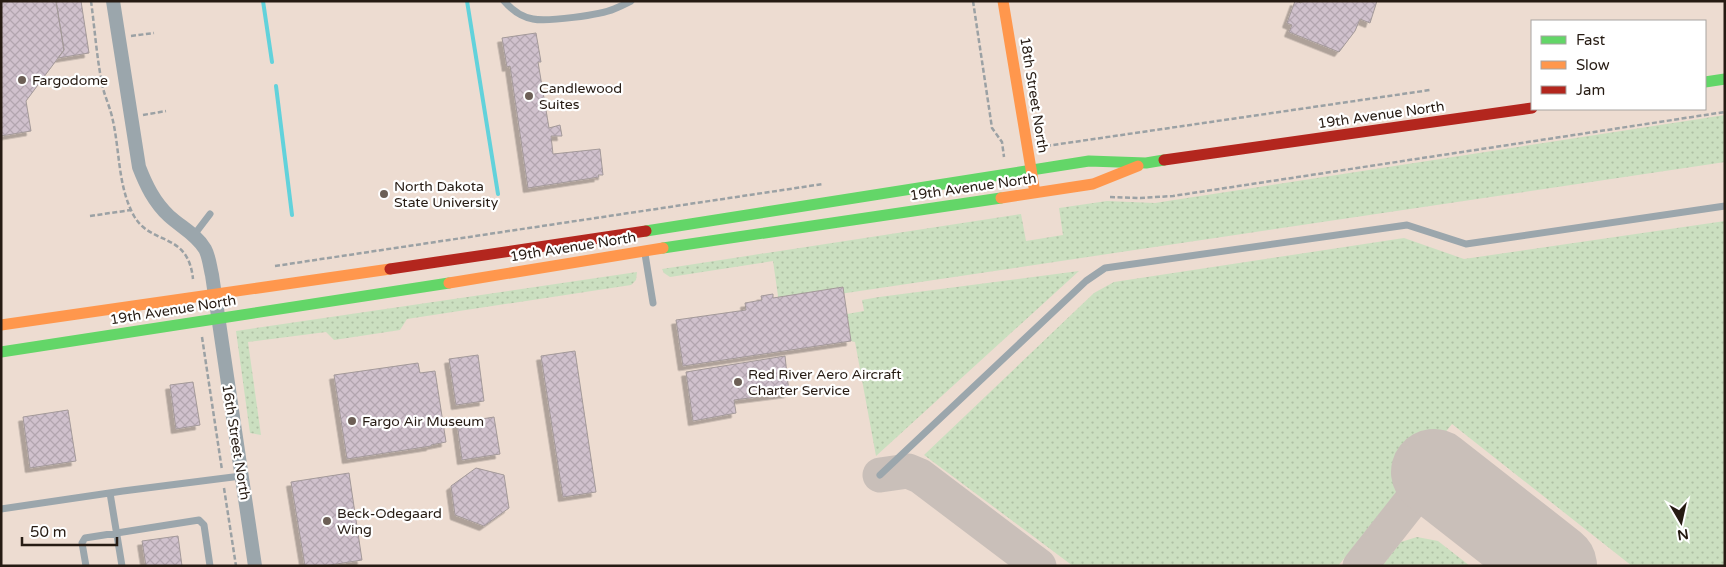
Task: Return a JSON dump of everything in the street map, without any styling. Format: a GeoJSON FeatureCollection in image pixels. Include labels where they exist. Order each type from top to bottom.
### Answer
{"type":"FeatureCollection","features":[{"type":"Feature","properties":{"kind":"main road","name":"18th Street North"},"geometry":{"type":"LineString","coordinates":[[1003,1],[1034,193]]}},
{"type":"Feature","properties":{"kind":"main road"},"geometry":{"type":"LineString","coordinates":[[1706,82],[1725,79]]}},
{"type":"Feature","properties":{"kind":"main road","name":"19th Avenue North"},"geometry":{"type":"LineString","coordinates":[[1,325],[643,232],[1089,161],[1146,163],[1531,108]]}},
{"type":"Feature","properties":{"kind":"main road","name":"19th Avenue North"},"geometry":{"type":"LineString","coordinates":[[1,352],[645,251],[1093,184],[1146,163]]}},
{"type":"Feature","properties":{"kind":"main road"},"geometry":{"type":"LineString","coordinates":[[1,335],[10,334],[23,322]]}},
{"type":"Feature","properties":{"kind":"street"},"geometry":{"type":"LineString","coordinates":[[113,1],[139,166],[155,200],[169,216],[194,235]]}},
{"type":"Feature","properties":{"kind":"street","name":"16th Street North"},"geometry":{"type":"LineString","coordinates":[[194,235],[206,251],[212,276],[255,566]]}},
{"type":"Feature","properties":{"kind":"lane"},"geometry":{"type":"LineString","coordinates":[[504,1],[510,8],[522,16],[533,20],[547,20],[612,10],[631,1]]}},
{"type":"Feature","properties":{"kind":"lane"},"geometry":{"type":"LineString","coordinates":[[880,475],[1086,281],[1105,268],[1407,225],[1466,244],[1725,206]]}},
{"type":"Feature","properties":{"kind":"lane"},"geometry":{"type":"LineString","coordinates":[[194,235],[210,214]]}},
{"type":"Feature","properties":{"kind":"lane"},"geometry":{"type":"LineString","coordinates":[[645,251],[653,303]]}},
{"type":"Feature","properties":{"kind":"lane"},"geometry":{"type":"LineString","coordinates":[[1,510],[110,493],[241,476]]}},
{"type":"Feature","properties":{"kind":"lane"},"geometry":{"type":"LineString","coordinates":[[110,493],[122,566]]}},
{"type":"Feature","properties":{"kind":"lane"},"geometry":{"type":"LineString","coordinates":[[86,566],[82,543],[84,538],[198,520],[204,524],[210,566]]}},
{"type":"Feature","properties":{"kind":"path"},"geometry":{"type":"LineString","coordinates":[[973,1],[992,128],[1002,142],[1004,160]]}},
{"type":"Feature","properties":{"kind":"path"},"geometry":{"type":"LineString","coordinates":[[1046,146],[1430,90]]}},
{"type":"Feature","properties":{"kind":"path"},"geometry":{"type":"LineString","coordinates":[[1105,197],[1140,198],[1173,196],[1725,112]]}},
{"type":"Feature","properties":{"kind":"path"},"geometry":{"type":"LineString","coordinates":[[269,267],[827,184]]}},
{"type":"Feature","properties":{"kind":"path"},"geometry":{"type":"LineString","coordinates":[[90,216],[131,210]]}},
{"type":"Feature","properties":{"kind":"path"},"geometry":{"type":"LineString","coordinates":[[186,280],[212,276]]}},
{"type":"Feature","properties":{"kind":"path"},"geometry":{"type":"LineString","coordinates":[[201,336],[236,566]]}},
{"type":"Feature","properties":{"kind":"green space"},"geometry":{"type":"Polygon","coordinates":[[[1725,115],[1725,162],[779,303],[773,261],[670,277],[662,269],[1021,214],[1026,241],[1063,235],[1059,208],[1107,201],[1155,203],[1725,115]]]}},
{"type":"Feature","properties":{"kind":"green space"},"geometry":{"type":"Polygon","coordinates":[[[1725,221],[1725,566],[1632,566],[1452,424],[1338,566],[1073,566],[924,455],[1094,293],[1114,282],[1404,238],[1464,259],[1725,221]]]}},
{"type":"Feature","properties":{"kind":"green space"},"geometry":{"type":"Polygon","coordinates":[[[1079,271],[876,456],[855,342],[851,341],[847,314],[864,311],[862,300],[1079,271]]]}},
{"type":"Feature","properties":{"kind":"green space"},"geometry":{"type":"Polygon","coordinates":[[[637,272],[636,280],[631,285],[407,319],[400,330],[334,340],[326,332],[248,342],[261,435],[250,433],[236,331],[637,272]]]}},
{"type":"Feature","properties":{"kind":"green space"},"geometry":{"type":"Polygon","coordinates":[[[1417,537],[1438,541],[1470,566],[1382,566],[1401,542],[1417,537]]]}},
{"type":"Feature","properties":{"kind":"building","name":"Fargodome"},"geometry":{"type":"Polygon","coordinates":[[[1,1],[56,1],[64,50],[26,101],[31,131],[1,136],[1,1]]]}},
{"type":"Feature","properties":{"kind":"building"},"geometry":{"type":"Polygon","coordinates":[[[56,1],[81,1],[89,53],[58,58],[64,50],[56,1]]]}},
{"type":"Feature","properties":{"kind":"building"},"geometry":{"type":"Polygon","coordinates":[[[1295,1],[1301,3],[1302,1],[1377,1],[1370,23],[1360,19],[1355,31],[1339,52],[1289,32],[1292,25],[1287,23],[1295,1]]]}},
{"type":"Feature","properties":{"kind":"building","name":"Candlewood Suites"},"geometry":{"type":"Polygon","coordinates":[[[536,33],[541,62],[538,62],[549,128],[560,125],[562,136],[551,136],[553,154],[600,149],[603,175],[598,175],[599,177],[528,188],[510,66],[507,67],[502,38],[536,33]]]}},
{"type":"Feature","properties":{"kind":"building"},"geometry":{"type":"Polygon","coordinates":[[[843,287],[851,341],[683,366],[676,320],[746,310],[745,303],[762,300],[761,296],[773,294],[773,298],[843,287]]]}},
{"type":"Feature","properties":{"kind":"building"},"geometry":{"type":"Polygon","coordinates":[[[575,351],[596,492],[563,497],[541,356],[575,351]]]}},
{"type":"Feature","properties":{"kind":"building"},"geometry":{"type":"Polygon","coordinates":[[[478,355],[484,401],[456,405],[449,359],[478,355]]]}},
{"type":"Feature","properties":{"kind":"building","name":"Red River Aero Aircraft Charter Service"},"geometry":{"type":"Polygon","coordinates":[[[785,356],[789,393],[734,400],[736,413],[693,421],[686,372],[785,356]]]}},
{"type":"Feature","properties":{"kind":"building"},"geometry":{"type":"Polygon","coordinates":[[[418,363],[420,373],[435,371],[446,442],[347,459],[334,375],[418,363]]]}},
{"type":"Feature","properties":{"kind":"building"},"geometry":{"type":"Polygon","coordinates":[[[193,382],[200,425],[176,429],[170,385],[193,382]]]}},
{"type":"Feature","properties":{"kind":"building"},"geometry":{"type":"Polygon","coordinates":[[[68,410],[76,461],[30,468],[23,417],[68,410]]]}},
{"type":"Feature","properties":{"kind":"building"},"geometry":{"type":"Polygon","coordinates":[[[494,417],[500,454],[462,460],[457,423],[494,417]]]}},
{"type":"Feature","properties":{"kind":"building"},"geometry":{"type":"Polygon","coordinates":[[[476,468],[504,475],[509,508],[484,526],[455,515],[451,486],[476,468]]]}},
{"type":"Feature","properties":{"kind":"building","name":"Beck-Odegaard Wing"},"geometry":{"type":"Polygon","coordinates":[[[349,473],[362,560],[324,566],[305,566],[291,482],[349,473]]]}},
{"type":"Feature","properties":{"kind":"building"},"geometry":{"type":"Polygon","coordinates":[[[178,536],[182,566],[146,566],[142,541],[178,536]]]}},
{"type":"Feature","properties":{"kind":"waterway"},"geometry":{"type":"LineString","coordinates":[[263,1],[272,62]]}},
{"type":"Feature","properties":{"kind":"waterway"},"geometry":{"type":"LineString","coordinates":[[467,1],[498,194]]}},
{"type":"Feature","properties":{"kind":"waterway"},"geometry":{"type":"LineString","coordinates":[[276,86],[292,215]]}},
{"type":"Feature","properties":{"kind":"taxiway"},"geometry":{"type":"LineString","coordinates":[[880,475],[908,471],[920,476],[1039,566]]}},
{"type":"Feature","properties":{"kind":"taxiway"},"geometry":{"type":"LineString","coordinates":[[1360,566],[1434,472]]}},
{"type":"Feature","properties":{"kind":"runway"},"geometry":{"type":"LineString","coordinates":[[1434,472],[1554,566]]}},
{"type":"Feature","properties":{"kind":"traffic: fast"},"geometry":{"type":"LineString","coordinates":[[1706,82],[1725,79]]}},
{"type":"Feature","properties":{"kind":"traffic: fast"},"geometry":{"type":"LineString","coordinates":[[646,231],[1089,161],[1146,163],[1164,160]]}},
{"type":"Feature","properties":{"kind":"traffic: fast"},"geometry":{"type":"LineString","coordinates":[[663,248],[1001,198]]}},
{"type":"Feature","properties":{"kind":"traffic: fast"},"geometry":{"type":"LineString","coordinates":[[1,352],[449,283]]}},
{"type":"Feature","properties":{"kind":"traffic: slow"},"geometry":{"type":"LineString","coordinates":[[1003,1],[1034,187]]}},
{"type":"Feature","properties":{"kind":"traffic: slow"},"geometry":{"type":"LineString","coordinates":[[1001,198],[1093,184],[1138,166]]}},
{"type":"Feature","properties":{"kind":"traffic: slow"},"geometry":{"type":"LineString","coordinates":[[449,283],[663,248]]}},
{"type":"Feature","properties":{"kind":"traffic: slow"},"geometry":{"type":"LineString","coordinates":[[1,325],[390,269]]}},
{"type":"Feature","properties":{"kind":"traffic: jam"},"geometry":{"type":"LineString","coordinates":[[1164,160],[1531,108]]}},
{"type":"Feature","properties":{"kind":"traffic: jam"},"geometry":{"type":"LineString","coordinates":[[390,269],[646,231]]}},
{"type":"Feature","properties":{"kind":"place","name":"Fargodome"},"geometry":{"type":"Point","coordinates":[22,80]}},
{"type":"Feature","properties":{"kind":"place","name":"Candlewood Suites"},"geometry":{"type":"Point","coordinates":[529,96]}},
{"type":"Feature","properties":{"kind":"place","name":"North Dakota State University"},"geometry":{"type":"Point","coordinates":[384,194]}},
{"type":"Feature","properties":{"kind":"place","name":"Red River Aero Aircraft Charter Service"},"geometry":{"type":"Point","coordinates":[738,382]}},
{"type":"Feature","properties":{"kind":"place","name":"Fargo Air Museum"},"geometry":{"type":"Point","coordinates":[352,421]}},
{"type":"Feature","properties":{"kind":"place","name":"Beck-Odegaard Wing"},"geometry":{"type":"Point","coordinates":[327,521]}}]}
